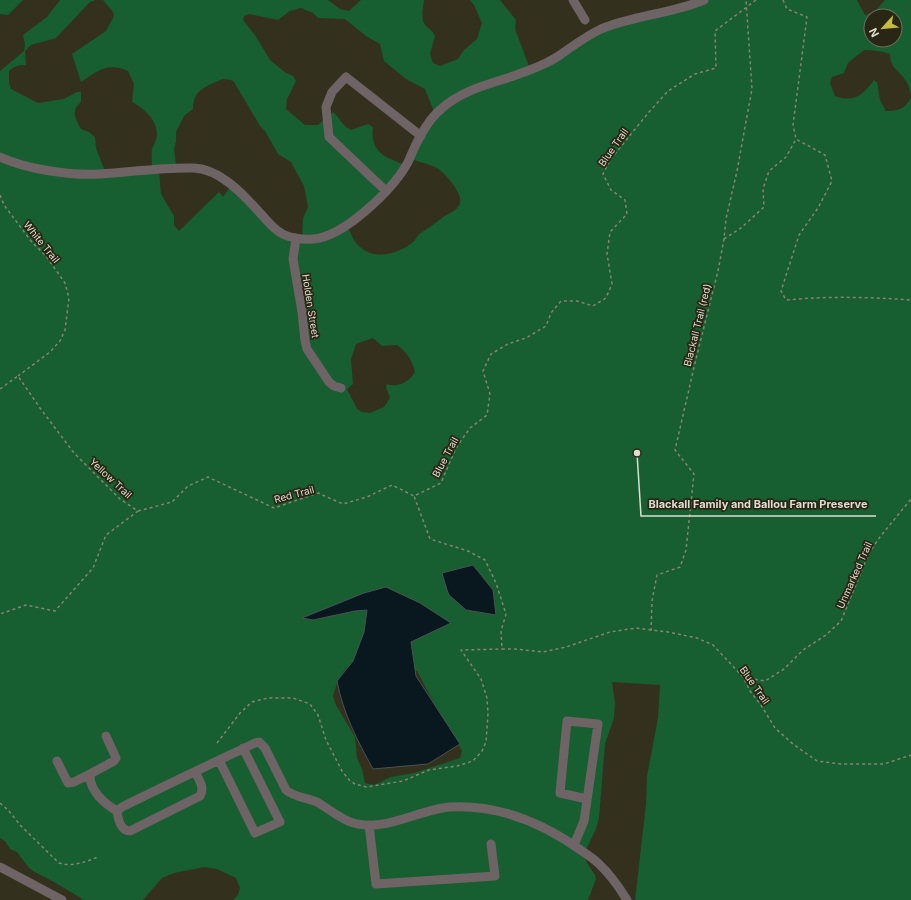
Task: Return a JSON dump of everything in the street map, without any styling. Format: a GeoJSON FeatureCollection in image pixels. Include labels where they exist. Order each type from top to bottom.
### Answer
{"type":"FeatureCollection","features":[{"type":"Feature","properties":{"kind":"street"},"geometry":{"type":"LineString","coordinates":[[573,0],[586,20]]}},
{"type":"Feature","properties":{"kind":"street"},"geometry":{"type":"LineString","coordinates":[[0,156],[19,164],[48,170],[80,174],[178,168],[205,170],[219,175],[230,184],[253,205],[274,229],[283,234],[296,238],[320,238],[341,229],[354,220],[386,191],[408,163],[411,153],[427,125],[441,108],[450,101],[466,92],[537,67],[579,41],[601,30],[630,19],[688,6],[704,0]]}},
{"type":"Feature","properties":{"kind":"street"},"geometry":{"type":"LineString","coordinates":[[386,191],[329,137],[326,108],[332,92],[346,77],[421,136]]}},
{"type":"Feature","properties":{"kind":"street","name":"Holden Street"},"geometry":{"type":"LineString","coordinates":[[296,238],[293,259],[306,345],[319,369],[329,382],[334,386],[341,388]]}},
{"type":"Feature","properties":{"kind":"street"},"geometry":{"type":"LineString","coordinates":[[574,846],[584,820],[598,724],[567,721],[560,793],[587,799]]}},
{"type":"Feature","properties":{"kind":"street"},"geometry":{"type":"LineString","coordinates":[[57,761],[68,782],[74,782],[90,774],[114,761],[116,758],[106,736]]}},
{"type":"Feature","properties":{"kind":"street"},"geometry":{"type":"LineString","coordinates":[[117,811],[122,807],[255,742],[259,742],[262,744],[286,790],[291,795],[316,802],[349,821],[369,825],[392,822],[448,808],[476,807],[511,814],[534,822],[565,839],[599,864],[617,884],[627,900]]}},
{"type":"Feature","properties":{"kind":"street"},"geometry":{"type":"LineString","coordinates":[[219,760],[255,833],[280,822],[243,748]]}},
{"type":"Feature","properties":{"kind":"street"},"geometry":{"type":"LineString","coordinates":[[90,774],[90,779],[98,796],[117,811],[123,829],[126,831],[200,796],[202,786],[195,772]]}},
{"type":"Feature","properties":{"kind":"street"},"geometry":{"type":"LineString","coordinates":[[369,825],[376,884],[495,876],[491,844]]}},
{"type":"Feature","properties":{"kind":"street"},"geometry":{"type":"LineString","coordinates":[[0,867],[62,900]]}},
{"type":"Feature","properties":{"kind":"path","name":"Blackall Trail (red)"},"geometry":{"type":"LineString","coordinates":[[651,630],[652,601],[657,575],[680,567],[686,550],[694,474],[675,450],[718,271],[726,219],[737,171],[752,89],[746,0]]}},
{"type":"Feature","properties":{"kind":"path","name":"Blue Trail"},"geometry":{"type":"LineString","coordinates":[[414,496],[441,483],[456,448],[470,428],[488,415],[490,394],[483,371],[491,354],[508,344],[526,338],[546,326],[551,313],[561,301],[576,301],[593,306],[606,298],[612,284],[607,254],[610,232],[627,214],[625,200],[611,190],[603,174],[610,160],[668,90],[695,74],[716,68],[715,31],[756,0]]}},
{"type":"Feature","properties":{"kind":"path"},"geometry":{"type":"LineString","coordinates":[[724,239],[741,228],[764,207],[763,189],[769,172],[786,157],[796,138],[793,125],[807,17],[787,9],[783,0]]}},
{"type":"Feature","properties":{"kind":"path"},"geometry":{"type":"LineString","coordinates":[[796,138],[825,155],[832,181],[818,208],[799,235],[780,291],[786,300],[815,298],[911,300]]}},
{"type":"Feature","properties":{"kind":"path","name":"White Trail"},"geometry":{"type":"LineString","coordinates":[[0,195],[4,206],[31,241],[46,256],[64,283],[69,298],[65,330],[60,341],[50,352],[18,376]]}},
{"type":"Feature","properties":{"kind":"path"},"geometry":{"type":"LineString","coordinates":[[0,389],[18,376]]}},
{"type":"Feature","properties":{"kind":"path","name":"Yellow Trail"},"geometry":{"type":"LineString","coordinates":[[18,376],[74,453],[120,499],[138,511]]}},
{"type":"Feature","properties":{"kind":"path","name":"Red Trail"},"geometry":{"type":"LineString","coordinates":[[138,511],[172,502],[188,486],[208,478],[274,508],[318,493],[343,504],[367,497],[392,485],[414,496]]}},
{"type":"Feature","properties":{"kind":"path"},"geometry":{"type":"LineString","coordinates":[[414,496],[430,539],[468,551],[485,560],[496,583],[506,614],[501,631],[502,649]]}},
{"type":"Feature","properties":{"kind":"path","name":"Unmarked Trail"},"geometry":{"type":"LineString","coordinates":[[743,677],[765,681],[784,669],[803,650],[826,635],[841,621],[870,553],[880,536],[911,499]]}},
{"type":"Feature","properties":{"kind":"path"},"geometry":{"type":"LineString","coordinates":[[0,614],[26,605],[56,611],[93,568],[106,535],[138,511]]}},
{"type":"Feature","properties":{"kind":"path","name":"Blue Trail"},"geometry":{"type":"LineString","coordinates":[[217,743],[240,713],[252,702],[268,698],[293,698],[310,704],[318,714],[326,740],[342,771],[350,781],[367,787],[404,781],[429,770],[457,766],[473,761],[482,751],[486,742],[488,714],[487,698],[481,679],[461,650],[515,649],[543,652],[566,647],[610,632],[636,628],[668,632],[697,638],[713,644],[743,677],[750,691],[761,705],[775,728],[816,761],[841,764],[884,764],[911,755]]}},
{"type":"Feature","properties":{"kind":"path"},"geometry":{"type":"LineString","coordinates":[[0,803],[59,863],[66,865],[80,864],[98,857]]}},
{"type":"Feature","properties":{"kind":"green space"},"geometry":{"type":"Polygon","coordinates":[[[0,0],[23,0],[8,15],[0,14],[0,0]]]}},
{"type":"Feature","properties":{"kind":"green space"},"geometry":{"type":"Polygon","coordinates":[[[60,0],[96,0],[90,2],[56,38],[31,45],[25,51],[26,65],[16,66],[9,71],[9,83],[11,89],[38,103],[64,99],[77,92],[81,92],[81,102],[76,109],[75,115],[81,129],[89,132],[95,137],[96,148],[105,171],[152,168],[152,149],[157,134],[151,117],[142,108],[132,102],[134,84],[128,71],[114,67],[103,69],[81,82],[72,54],[106,31],[114,16],[113,12],[103,0],[328,0],[340,9],[349,11],[361,0],[424,0],[422,14],[423,21],[435,36],[430,54],[433,63],[440,66],[458,59],[464,50],[477,39],[482,23],[474,5],[470,0],[500,0],[516,20],[515,29],[530,69],[607,30],[706,0],[857,0],[863,11],[863,48],[903,48],[903,8],[878,8],[885,0],[911,0],[911,96],[907,83],[895,69],[890,59],[890,54],[884,52],[864,50],[848,63],[844,73],[832,77],[830,83],[835,96],[848,99],[862,94],[874,80],[877,82],[880,100],[886,111],[901,109],[911,98],[911,900],[635,900],[646,804],[647,776],[658,718],[660,685],[612,682],[615,703],[614,718],[605,744],[599,818],[596,829],[584,854],[596,879],[588,900],[233,900],[238,895],[240,888],[236,878],[217,869],[204,867],[174,873],[162,878],[143,900],[82,900],[29,868],[17,852],[10,849],[5,841],[0,838],[0,71],[24,51],[25,45],[23,35],[47,17],[60,0]],[[301,8],[290,11],[278,20],[249,14],[244,16],[243,20],[255,35],[270,60],[286,73],[293,76],[296,81],[287,99],[286,109],[305,125],[318,125],[333,112],[345,126],[351,130],[368,124],[373,127],[374,143],[380,153],[405,165],[348,228],[357,244],[370,253],[384,254],[399,251],[412,243],[420,233],[455,210],[460,203],[456,188],[443,172],[432,166],[411,159],[435,114],[425,89],[406,79],[384,61],[380,44],[366,36],[345,19],[318,18],[313,13],[301,8]],[[223,79],[206,86],[195,97],[193,109],[184,116],[176,132],[174,149],[176,165],[159,171],[161,194],[174,216],[174,225],[179,231],[219,192],[223,197],[230,187],[279,230],[302,239],[303,218],[308,207],[304,186],[291,162],[278,154],[234,82],[223,79]],[[373,338],[356,344],[351,359],[353,384],[347,389],[357,409],[362,412],[370,413],[384,407],[390,398],[386,387],[387,384],[399,385],[410,379],[415,372],[409,357],[404,350],[397,345],[382,346],[373,338]],[[346,668],[338,680],[333,696],[336,705],[355,737],[357,758],[362,769],[365,783],[374,785],[391,777],[414,773],[460,758],[462,751],[451,735],[417,671],[346,668]]]}},
{"type":"Feature","properties":{"kind":"shaded area"},"geometry":{"type":"Polygon","coordinates":[[[473,565],[493,590],[496,615],[466,610],[449,595],[442,573],[473,565]]]}},
{"type":"Feature","properties":{"kind":"shaded area"},"geometry":{"type":"Polygon","coordinates":[[[386,587],[420,603],[451,623],[411,642],[416,676],[460,744],[428,764],[373,769],[351,726],[337,681],[353,661],[364,632],[367,610],[355,611],[313,620],[302,618],[364,593],[386,587]]]}},
{"type":"Feature","properties":{"kind":"place","name":"Blackall Family and Ballou Farm Preserve"},"geometry":{"type":"Point","coordinates":[637,453]}}]}
